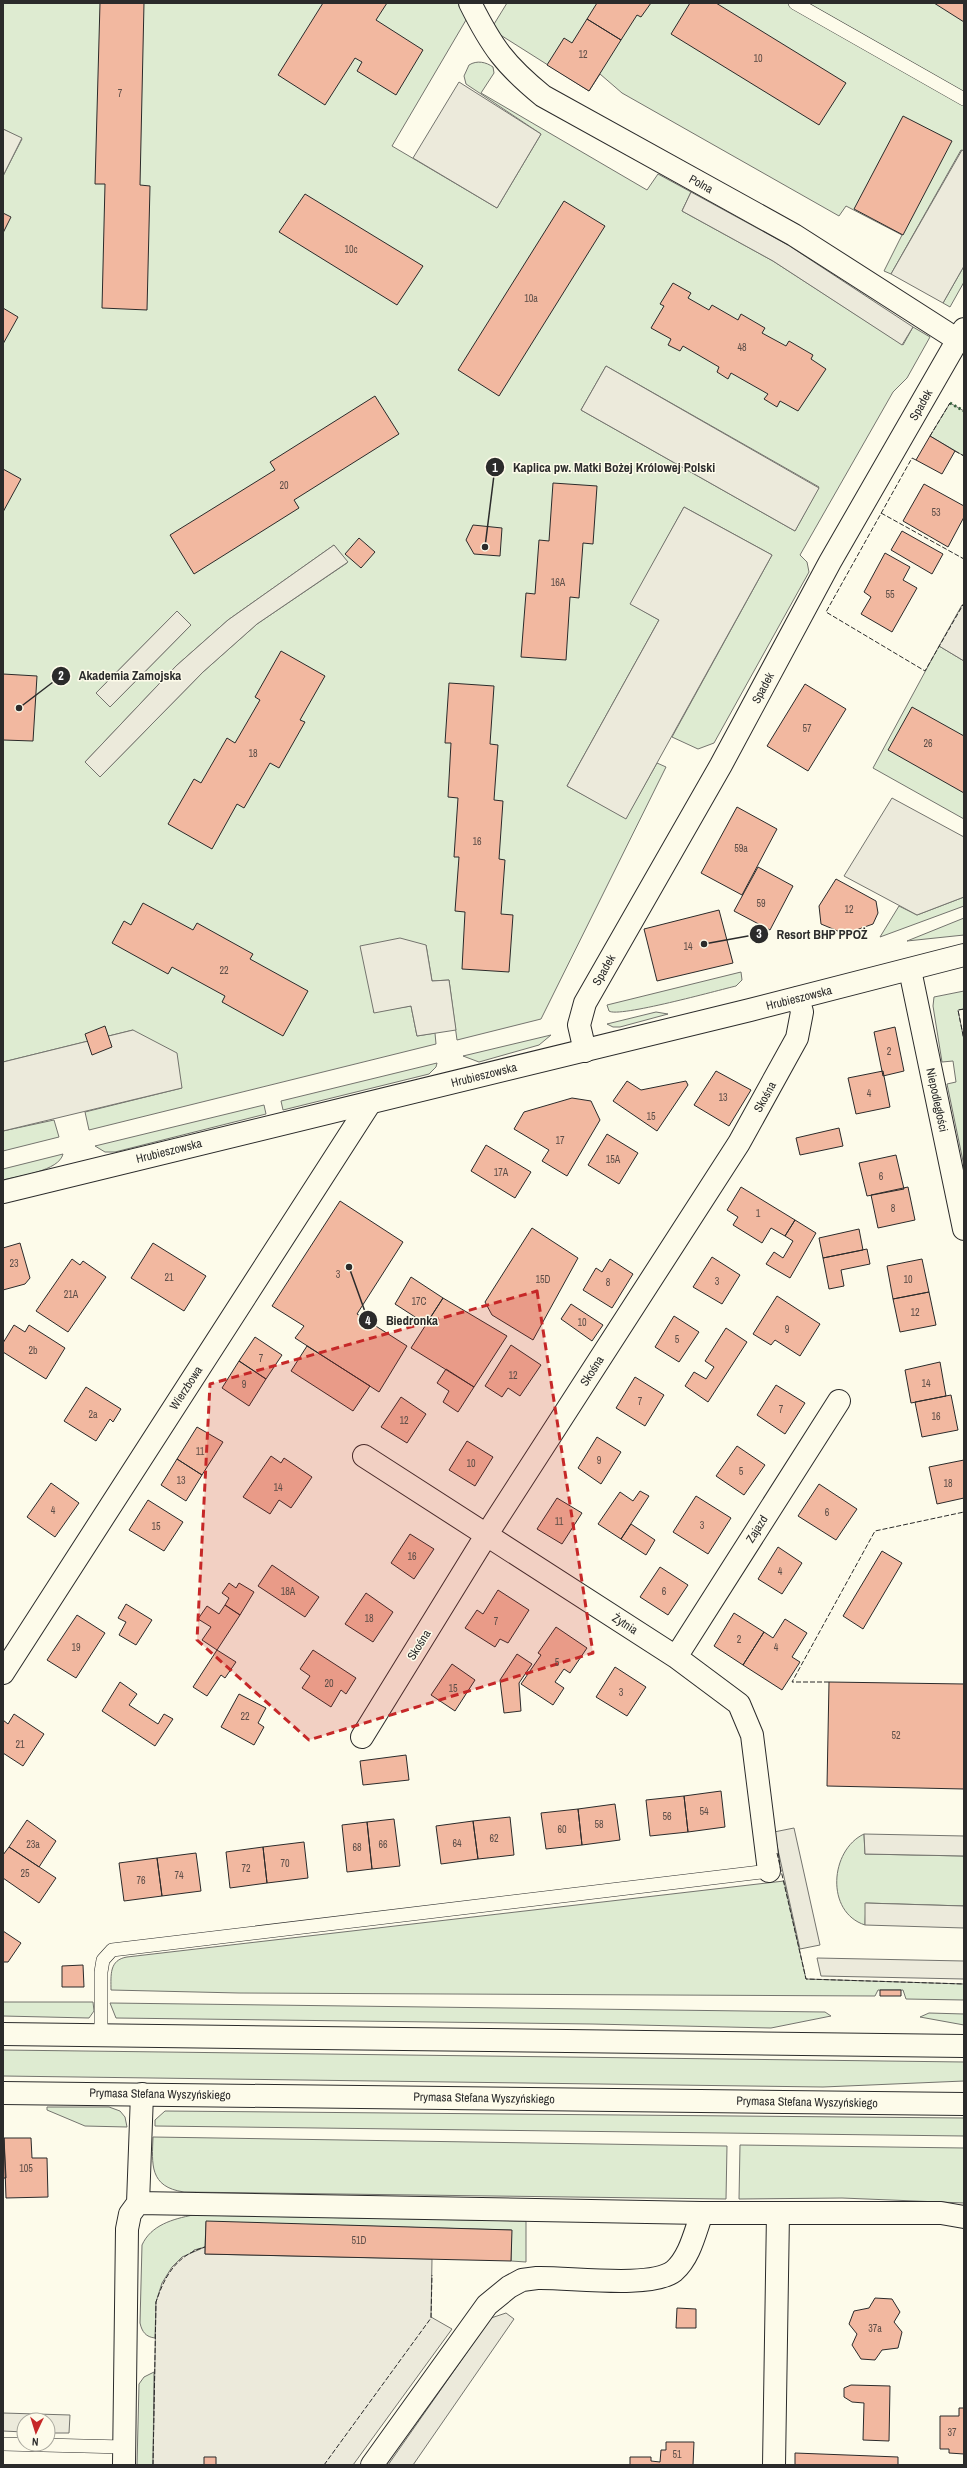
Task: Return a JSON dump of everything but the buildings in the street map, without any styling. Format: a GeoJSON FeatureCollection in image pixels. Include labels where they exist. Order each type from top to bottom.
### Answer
{"type":"FeatureCollection","features":[{"type":"Feature","properties":{"kind":"street","name":"Polna"},"geometry":{"type":"LineString","coordinates":[[473,4],[494,48],[507,65],[543,96],[794,235],[961,334]]}},
{"type":"Feature","properties":{"kind":"street","name":"Spadek"},"geometry":{"type":"LineString","coordinates":[[584,1050],[579,1025],[585,1003],[721,765],[830,562],[961,334]]}},
{"type":"Feature","properties":{"kind":"street","name":"Hrubieszowska"},"geometry":{"type":"LineString","coordinates":[[3,1192],[798,998],[964,955]]}},
{"type":"Feature","properties":{"kind":"street","name":"Niepodległości"},"geometry":{"type":"LineString","coordinates":[[910,970],[964,1229]]}},
{"type":"Feature","properties":{"kind":"street","name":"Skośna"},"geometry":{"type":"LineString","coordinates":[[362,1737],[487,1534],[739,1143],[797,1038],[802,1012],[798,998]]}},
{"type":"Feature","properties":{"kind":"street","name":"Wierzbowa"},"geometry":{"type":"LineString","coordinates":[[3,1673],[370,1103]]}},
{"type":"Feature","properties":{"kind":"street","name":"Zajazd"},"geometry":{"type":"LineString","coordinates":[[676,1657],[839,1400]]}},
{"type":"Feature","properties":{"kind":"street","name":"Żytnia"},"geometry":{"type":"LineString","coordinates":[[364,1456],[676,1657],[731,1695],[745,1713],[752,1735],[769,1870]]}},
{"type":"Feature","properties":{"kind":"street"},"geometry":{"type":"LineString","coordinates":[[3,2034],[964,2046]]}},
{"type":"Feature","properties":{"kind":"street","name":"Prymasa Stefana Wyszyńskiego"},"geometry":{"type":"LineString","coordinates":[[3,2093],[964,2104]]}},
{"type":"Feature","properties":{"kind":"street"},"geometry":{"type":"LineString","coordinates":[[124,2456],[127,2229],[130,2214],[138,2203],[142,2094]]}},
{"type":"Feature","properties":{"kind":"street"},"geometry":{"type":"LineString","coordinates":[[138,2203],[702,2213],[941,2213],[964,2217]]}},
{"type":"Feature","properties":{"kind":"street"},"geometry":{"type":"LineString","coordinates":[[372,2465],[464,2335],[497,2295],[522,2280],[537,2278],[643,2281],[664,2277],[674,2271],[683,2260],[702,2213]]}},
{"type":"Feature","properties":{"kind":"street"},"geometry":{"type":"LineString","coordinates":[[774,2465],[778,2213]]}},
{"type":"Feature","properties":{"kind":"lane"},"geometry":{"type":"LineString","coordinates":[[795,3],[964,99]]}},
{"type":"Feature","properties":{"kind":"lane"},"geometry":{"type":"LineString","coordinates":[[101,2035],[101,1972],[103,1960],[112,1950],[769,1870]]}},
{"type":"Feature","properties":{"kind":"lane"},"geometry":{"type":"LineString","coordinates":[[3,2444],[124,2456]]}},
{"type":"Feature","properties":{"kind":"highlighted area"},"geometry":{"type":"Polygon","coordinates":[[[537,1291],[593,1653],[309,1740],[197,1640],[210,1384],[537,1291]]]}},
{"type":"Feature","properties":{"kind":"green space"},"geometry":{"type":"Polygon","coordinates":[[[3,3],[476,3],[392,146],[497,208],[541,134],[466,84],[464,76],[469,65],[478,62],[487,64],[493,67],[494,73],[481,93],[647,190],[658,174],[691,192],[682,211],[773,261],[903,345],[913,327],[930,337],[907,378],[893,392],[800,555],[807,562],[809,572],[714,743],[698,749],[672,737],[772,555],[684,507],[631,604],[659,620],[567,786],[626,818],[657,763],[666,767],[541,1019],[457,1040],[449,980],[432,981],[426,945],[373,1012],[411,1006],[417,1036],[435,1033],[436,1044],[89,1130],[85,1112],[182,1088],[133,1030],[3,1062],[3,176],[22,139],[3,129],[3,3]],[[606,366],[581,410],[795,531],[819,487],[606,366]],[[334,545],[228,620],[176,666],[85,762],[100,777],[203,672],[257,624],[347,563],[334,545]],[[177,611],[96,693],[110,707],[191,625],[177,611]]]}},
{"type":"Feature","properties":{"kind":"green space"},"geometry":{"type":"Polygon","coordinates":[[[507,3],[964,3],[964,151],[961,150],[891,274],[884,271],[902,235],[846,206],[839,216],[622,93],[600,74],[589,91],[491,29],[507,3]]]}},
{"type":"Feature","properties":{"kind":"green space"},"geometry":{"type":"Polygon","coordinates":[[[964,266],[964,282],[950,307],[943,303],[964,266]]]}},
{"type":"Feature","properties":{"kind":"green space"},"geometry":{"type":"Polygon","coordinates":[[[950,403],[964,411],[964,456],[930,436],[950,403]]]}},
{"type":"Feature","properties":{"kind":"green space"},"geometry":{"type":"Polygon","coordinates":[[[939,646],[964,661],[964,819],[873,768],[939,646]]]}},
{"type":"Feature","properties":{"kind":"green space"},"geometry":{"type":"Polygon","coordinates":[[[964,897],[964,906],[880,937],[899,906],[917,915],[964,897]]]}},
{"type":"Feature","properties":{"kind":"green space"},"geometry":{"type":"Polygon","coordinates":[[[964,918],[964,935],[907,941],[964,918]]]}},
{"type":"Feature","properties":{"kind":"green space"},"geometry":{"type":"Polygon","coordinates":[[[741,972],[742,980],[736,986],[691,998],[630,1011],[609,1011],[607,1005],[741,972]]]}},
{"type":"Feature","properties":{"kind":"green space"},"geometry":{"type":"Polygon","coordinates":[[[964,991],[964,1009],[958,1010],[964,1040],[964,1166],[947,1084],[956,1082],[953,1061],[942,1062],[933,1006],[934,997],[964,991]]]}},
{"type":"Feature","properties":{"kind":"green space"},"geometry":{"type":"Polygon","coordinates":[[[656,1012],[668,1014],[620,1027],[613,1027],[607,1024],[656,1012]]]}},
{"type":"Feature","properties":{"kind":"green space"},"geometry":{"type":"Polygon","coordinates":[[[551,1035],[539,1045],[479,1062],[463,1056],[551,1035]]]}},
{"type":"Feature","properties":{"kind":"green space"},"geometry":{"type":"Polygon","coordinates":[[[437,1063],[436,1067],[429,1074],[283,1110],[281,1101],[437,1063]]]}},
{"type":"Feature","properties":{"kind":"green space"},"geometry":{"type":"Polygon","coordinates":[[[264,1105],[266,1114],[115,1152],[105,1152],[95,1146],[264,1105]]]}},
{"type":"Feature","properties":{"kind":"green space"},"geometry":{"type":"Polygon","coordinates":[[[54,1120],[59,1137],[3,1151],[3,1131],[54,1120]]]}},
{"type":"Feature","properties":{"kind":"green space"},"geometry":{"type":"Polygon","coordinates":[[[63,1154],[60,1160],[46,1169],[3,1180],[3,1169],[63,1154]]]}},
{"type":"Feature","properties":{"kind":"green space"},"geometry":{"type":"Polygon","coordinates":[[[864,1834],[865,1854],[964,1856],[964,1906],[866,1903],[865,1925],[852,1918],[843,1908],[838,1895],[837,1881],[839,1866],[844,1853],[853,1842],[864,1834]]]}},
{"type":"Feature","properties":{"kind":"green space"},"geometry":{"type":"Polygon","coordinates":[[[784,1881],[806,1979],[964,1984],[964,2000],[906,1999],[903,1990],[878,1990],[875,1996],[239,1993],[111,1990],[112,1969],[117,1961],[127,1957],[784,1881]]]}},
{"type":"Feature","properties":{"kind":"green space"},"geometry":{"type":"Polygon","coordinates":[[[3,2002],[93,2002],[94,2011],[89,2018],[3,2016],[3,2002]]]}},
{"type":"Feature","properties":{"kind":"green space"},"geometry":{"type":"Polygon","coordinates":[[[110,2003],[825,2012],[831,2016],[771,2028],[592,2024],[116,2018],[110,2003]]]}},
{"type":"Feature","properties":{"kind":"green space"},"geometry":{"type":"Polygon","coordinates":[[[929,2013],[964,2014],[964,2025],[920,2017],[929,2013]]]}},
{"type":"Feature","properties":{"kind":"green space"},"geometry":{"type":"Polygon","coordinates":[[[3,2050],[964,2062],[964,2081],[823,2087],[3,2076],[3,2050]]]}},
{"type":"Feature","properties":{"kind":"green space"},"geometry":{"type":"Polygon","coordinates":[[[47,2107],[109,2107],[120,2111],[125,2117],[127,2127],[85,2126],[47,2110],[47,2107]]]}},
{"type":"Feature","properties":{"kind":"green space"},"geometry":{"type":"Polygon","coordinates":[[[165,2111],[964,2118],[964,2136],[155,2126],[155,2120],[165,2111]]]}},
{"type":"Feature","properties":{"kind":"green space"},"geometry":{"type":"Polygon","coordinates":[[[153,2137],[727,2146],[726,2199],[184,2192],[164,2185],[155,2173],[152,2156],[153,2137]]]}},
{"type":"Feature","properties":{"kind":"green space"},"geometry":{"type":"Polygon","coordinates":[[[740,2145],[964,2148],[964,2203],[842,2198],[739,2199],[740,2145]]]}},
{"type":"Feature","properties":{"kind":"green space"},"geometry":{"type":"Polygon","coordinates":[[[193,2215],[526,2221],[526,2262],[511,2261],[511,2230],[206,2222],[205,2247],[194,2250],[156,2302],[155,2338],[149,2336],[143,2331],[140,2323],[142,2245],[151,2232],[163,2224],[193,2215]]]}},
{"type":"Feature","properties":{"kind":"green space"},"geometry":{"type":"Polygon","coordinates":[[[154,2372],[153,2465],[137,2465],[139,2384],[144,2377],[154,2372]]]}},
{"type":"Feature","properties":{"kind":"shaded area"},"geometry":{"type":"Polygon","coordinates":[[[459,82],[541,134],[497,208],[413,158],[459,82]]]}},
{"type":"Feature","properties":{"kind":"shaded area"},"geometry":{"type":"Polygon","coordinates":[[[3,129],[22,138],[3,176],[3,129]]]}},
{"type":"Feature","properties":{"kind":"shaded area"},"geometry":{"type":"Polygon","coordinates":[[[962,150],[964,151],[964,266],[943,303],[891,274],[962,150]]]}},
{"type":"Feature","properties":{"kind":"shaded area"},"geometry":{"type":"Polygon","coordinates":[[[691,192],[788,245],[913,327],[902,345],[773,261],[682,211],[691,192]]]}},
{"type":"Feature","properties":{"kind":"shaded area"},"geometry":{"type":"Polygon","coordinates":[[[606,366],[819,488],[795,531],[581,410],[606,366]]]}},
{"type":"Feature","properties":{"kind":"shaded area"},"geometry":{"type":"Polygon","coordinates":[[[684,507],[772,555],[626,819],[567,786],[659,620],[630,604],[684,507]]]}},
{"type":"Feature","properties":{"kind":"shaded area"},"geometry":{"type":"Polygon","coordinates":[[[334,545],[348,562],[257,624],[203,672],[100,777],[85,762],[176,666],[228,620],[334,545]]]}},
{"type":"Feature","properties":{"kind":"shaded area"},"geometry":{"type":"Polygon","coordinates":[[[962,605],[964,606],[964,661],[939,646],[962,605]]]}},
{"type":"Feature","properties":{"kind":"shaded area"},"geometry":{"type":"Polygon","coordinates":[[[177,611],[191,625],[110,707],[96,693],[177,611]]]}},
{"type":"Feature","properties":{"kind":"shaded area"},"geometry":{"type":"Polygon","coordinates":[[[892,798],[964,837],[964,897],[917,915],[844,876],[892,798]]]}},
{"type":"Feature","properties":{"kind":"shaded area"},"geometry":{"type":"Polygon","coordinates":[[[400,938],[426,945],[432,981],[449,980],[456,1030],[417,1036],[411,1006],[374,1013],[360,946],[400,938]]]}},
{"type":"Feature","properties":{"kind":"shaded area"},"geometry":{"type":"Polygon","coordinates":[[[133,1030],[177,1053],[182,1088],[3,1131],[3,1062],[133,1030]]]}},
{"type":"Feature","properties":{"kind":"shaded area"},"geometry":{"type":"Polygon","coordinates":[[[794,1828],[820,1945],[800,1949],[774,1832],[794,1828]]]}},
{"type":"Feature","properties":{"kind":"shaded area"},"geometry":{"type":"Polygon","coordinates":[[[864,1834],[964,1836],[964,1856],[865,1854],[864,1834]]]}},
{"type":"Feature","properties":{"kind":"shaded area"},"geometry":{"type":"Polygon","coordinates":[[[865,1903],[964,1906],[964,1928],[865,1925],[865,1903]]]}},
{"type":"Feature","properties":{"kind":"shaded area"},"geometry":{"type":"Polygon","coordinates":[[[817,1958],[964,1961],[964,1979],[821,1976],[817,1958]]]}},
{"type":"Feature","properties":{"kind":"shaded area"},"geometry":{"type":"Polygon","coordinates":[[[205,2247],[205,2254],[432,2259],[431,2317],[452,2329],[353,2465],[153,2465],[156,2302],[162,2283],[172,2267],[182,2257],[205,2247]]]}},
{"type":"Feature","properties":{"kind":"shaded area"},"geometry":{"type":"Polygon","coordinates":[[[506,2313],[514,2319],[413,2465],[388,2465],[491,2318],[506,2313]]]}},
{"type":"Feature","properties":{"kind":"shaded area"},"geometry":{"type":"Polygon","coordinates":[[[3,2413],[16,2413],[16,2432],[3,2431],[3,2413]]]}},
{"type":"Feature","properties":{"kind":"shaded area"},"geometry":{"type":"Polygon","coordinates":[[[56,2415],[70,2415],[69,2433],[56,2433],[56,2415]]]}},
{"type":"Feature","properties":{"kind":"hedge"},"geometry":{"type":"LineString","coordinates":[[950,403],[964,411]]}},
{"type":"Feature","properties":{"kind":"fence"},"geometry":{"type":"LineString","coordinates":[[930,436],[950,403]]}},
{"type":"Feature","properties":{"kind":"fence"},"geometry":{"type":"LineString","coordinates":[[955,451],[964,456]]}},
{"type":"Feature","properties":{"kind":"fence"},"geometry":{"type":"LineString","coordinates":[[916,460],[912,458],[826,612],[925,671],[964,603]]}},
{"type":"Feature","properties":{"kind":"fence"},"geometry":{"type":"LineString","coordinates":[[881,513],[964,559]]}},
{"type":"Feature","properties":{"kind":"fence"},"geometry":{"type":"LineString","coordinates":[[964,1009],[958,1010],[964,1040]]}},
{"type":"Feature","properties":{"kind":"fence"},"geometry":{"type":"LineString","coordinates":[[829,1682],[792,1682],[875,1531],[964,1512]]}},
{"type":"Feature","properties":{"kind":"fence"},"geometry":{"type":"LineString","coordinates":[[777,1853],[806,1979],[964,1984]]}},
{"type":"Feature","properties":{"kind":"fence"},"geometry":{"type":"LineString","coordinates":[[153,2465],[156,2302],[173,2267],[187,2255],[205,2247]]}},
{"type":"Feature","properties":{"kind":"fence"},"geometry":{"type":"LineString","coordinates":[[324,2465],[431,2318],[432,2275]]}},
{"type":"Feature","properties":{"kind":"place","name":"Kaplica pw. Matki Bożej Królowej Polski"},"geometry":{"type":"Point","coordinates":[485,547]}},
{"type":"Feature","properties":{"kind":"place","name":"Akademia Zamojska"},"geometry":{"type":"Point","coordinates":[19,708]}},
{"type":"Feature","properties":{"kind":"place","name":"Resort BHP PPOŻ"},"geometry":{"type":"Point","coordinates":[704,944]}},
{"type":"Feature","properties":{"kind":"place","name":"Biedronka"},"geometry":{"type":"Point","coordinates":[349,1267]}}]}
